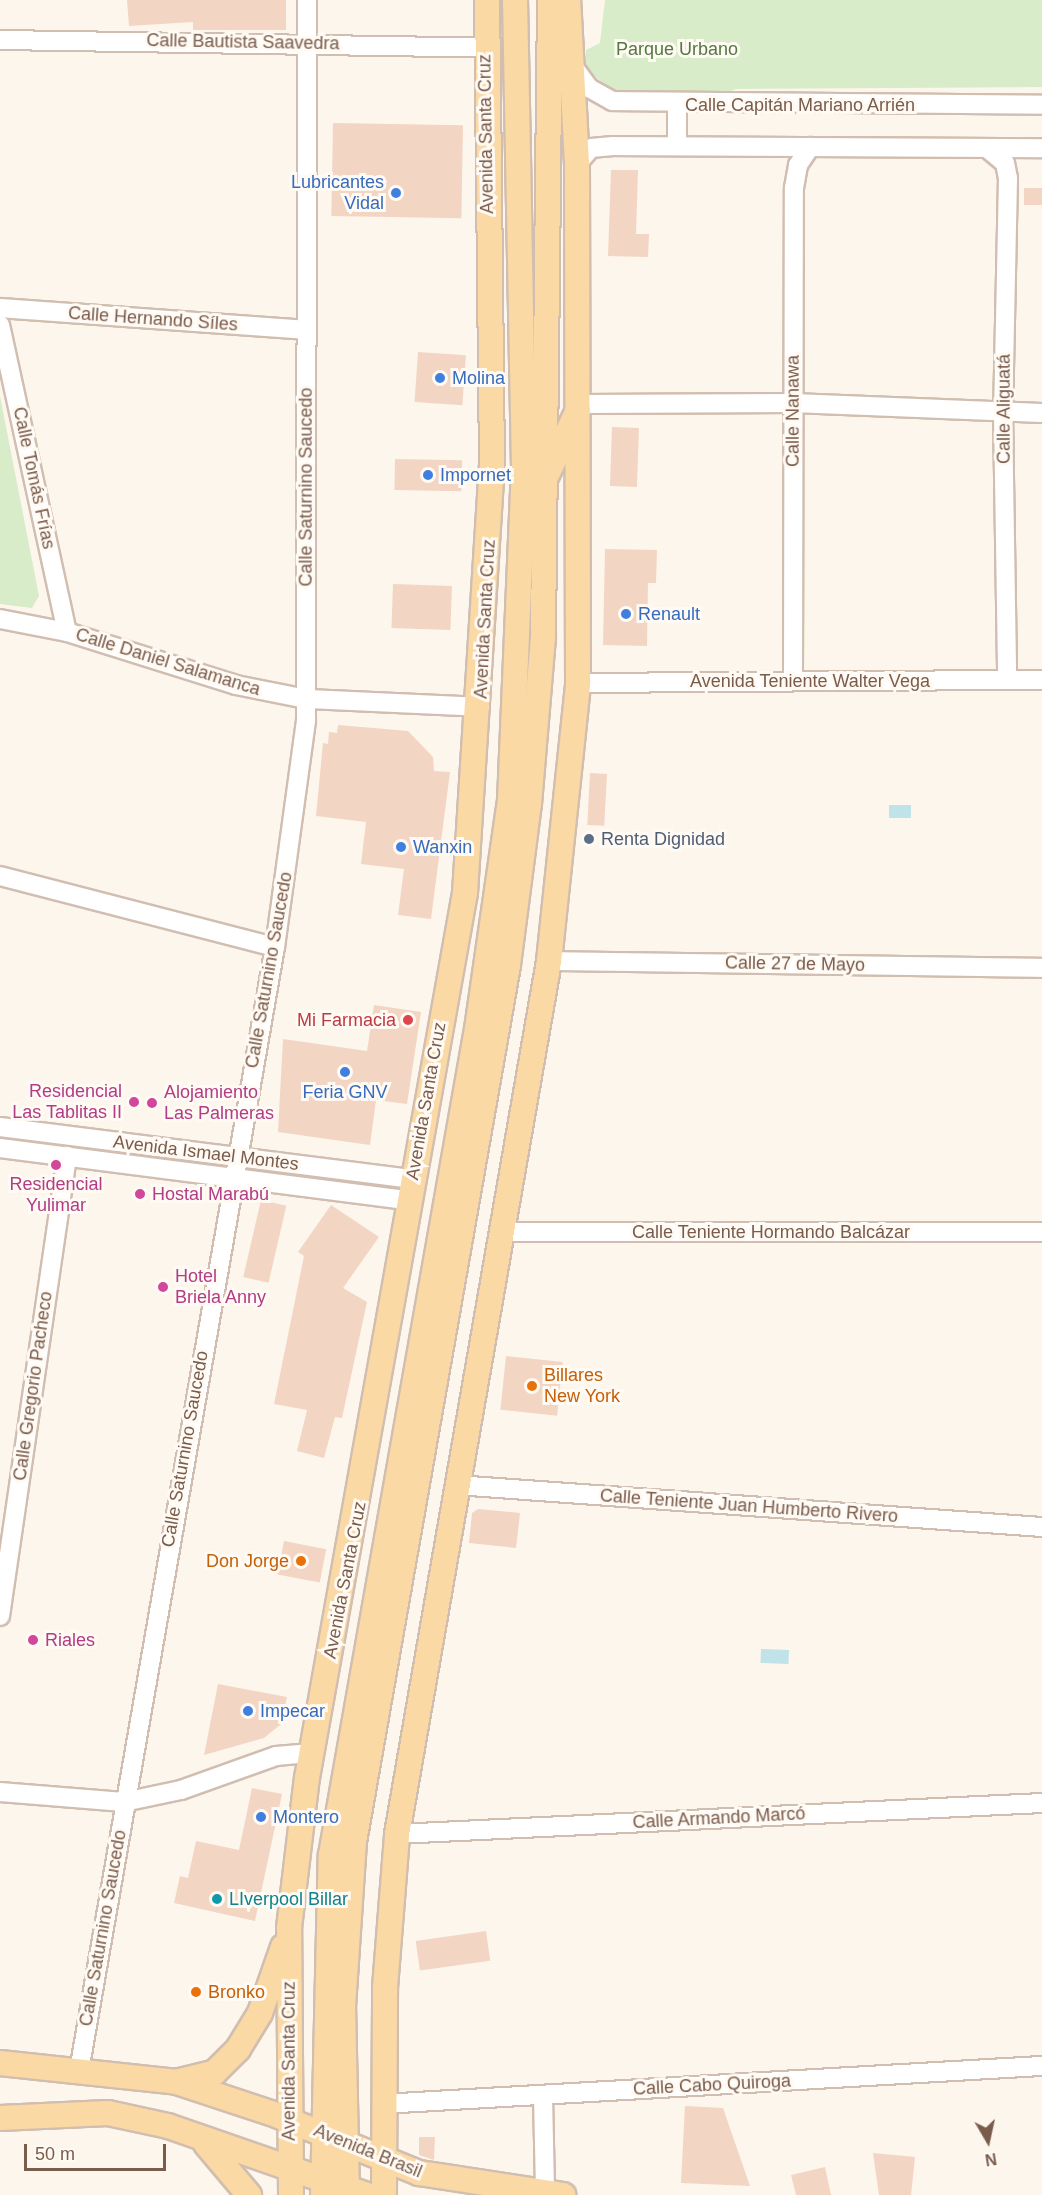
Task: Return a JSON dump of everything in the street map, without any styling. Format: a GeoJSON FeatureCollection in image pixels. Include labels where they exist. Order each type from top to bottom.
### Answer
{"type":"FeatureCollection","features":[{"type":"Feature","properties":{"kind":"main road","name":"Avenida Santa Cruz"},"geometry":{"type":"LineString","coordinates":[[291,2195],[288,2119],[289,1928],[312,1753],[410,1190],[465,893],[480,707],[492,468],[485,48],[487,0]]}},
{"type":"Feature","properties":{"kind":"main road","name":"Avenida Santa Cruz"},"geometry":{"type":"LineString","coordinates":[[323,2188],[321,2133],[331,1855],[477,1029],[510,801],[523,492],[515,0]]}},
{"type":"Feature","properties":{"kind":"main road"},"geometry":{"type":"LineString","coordinates":[[0,2118],[108,2113],[168,2126],[202,2140],[289,2168],[323,2188],[354,2193],[344,2143],[343,2007],[354,1842],[508,965],[543,636],[542,484],[550,0]]}},
{"type":"Feature","properties":{"kind":"main road"},"geometry":{"type":"LineString","coordinates":[[384,2195],[382,2104],[396,1834],[549,961],[578,682],[581,404],[577,164],[568,0]]}},
{"type":"Feature","properties":{"kind":"main road"},"geometry":{"type":"LineString","coordinates":[[492,468],[522,350]]}},
{"type":"Feature","properties":{"kind":"main road"},"geometry":{"type":"LineString","coordinates":[[542,484],[581,404]]}},
{"type":"Feature","properties":{"kind":"main road"},"geometry":{"type":"LineString","coordinates":[[177,2082],[215,2072],[238,2049],[260,2013],[289,1928]]}},
{"type":"Feature","properties":{"kind":"main road","name":"Avenida Brasil"},"geometry":{"type":"LineString","coordinates":[[0,2063],[177,2082],[288,2119],[383,2161],[449,2180],[554,2194]]}},
{"type":"Feature","properties":{"kind":"main road"},"geometry":{"type":"LineString","coordinates":[[202,2140],[249,2195]]}},
{"type":"Feature","properties":{"kind":"street","name":"Calle Saturnino Saucedo"},"geometry":{"type":"LineString","coordinates":[[79,2071],[235,1157],[275,947],[306,699],[307,0]]}},
{"type":"Feature","properties":{"kind":"street","name":"Calle Bautista Saavedra"},"geometry":{"type":"LineString","coordinates":[[0,40],[308,43],[485,48]]}},
{"type":"Feature","properties":{"kind":"street","name":"Calle Capitán Mariano Arrién"},"geometry":{"type":"LineString","coordinates":[[573,66],[589,88],[612,101],[677,105],[1042,105]]}},
{"type":"Feature","properties":{"kind":"street"},"geometry":{"type":"LineString","coordinates":[[677,105],[677,146]]}},
{"type":"Feature","properties":{"kind":"street"},"geometry":{"type":"LineString","coordinates":[[577,164],[591,148],[677,146],[1042,148]]}},
{"type":"Feature","properties":{"kind":"street","name":"Calle Nanawa"},"geometry":{"type":"LineString","coordinates":[[793,680],[795,182],[798,165],[810,147]]}},
{"type":"Feature","properties":{"kind":"street","name":"Calle Aliguatá"},"geometry":{"type":"LineString","coordinates":[[987,148],[1005,163],[1008,178],[1003,413],[1007,680]]}},
{"type":"Feature","properties":{"kind":"street","name":"Calle Hernando Síles"},"geometry":{"type":"LineString","coordinates":[[0,308],[306,330]]}},
{"type":"Feature","properties":{"kind":"street","name":"Calle Tomás Frías"},"geometry":{"type":"LineString","coordinates":[[0,325],[67,632]]}},
{"type":"Feature","properties":{"kind":"street"},"geometry":{"type":"LineString","coordinates":[[581,404],[793,403],[1042,413]]}},
{"type":"Feature","properties":{"kind":"street","name":"Calle Daniel Salamanca"},"geometry":{"type":"LineString","coordinates":[[0,619],[67,632],[236,685],[306,699],[480,707]]}},
{"type":"Feature","properties":{"kind":"street","name":"Avenida Teniente Walter Vega"},"geometry":{"type":"LineString","coordinates":[[578,682],[1042,680]]}},
{"type":"Feature","properties":{"kind":"street"},"geometry":{"type":"LineString","coordinates":[[0,876],[275,947]]}},
{"type":"Feature","properties":{"kind":"street","name":"Calle 27 de Mayo"},"geometry":{"type":"LineString","coordinates":[[549,961],[1042,968]]}},
{"type":"Feature","properties":{"kind":"street","name":"Avenida Ismael Montes"},"geometry":{"type":"LineString","coordinates":[[0,1127],[235,1157],[410,1190]]}},
{"type":"Feature","properties":{"kind":"street","name":"Avenida Ismael Montes"},"geometry":{"type":"LineString","coordinates":[[0,1148],[232,1178],[410,1190]]}},
{"type":"Feature","properties":{"kind":"street","name":"Calle Gregorio Pacheco"},"geometry":{"type":"LineString","coordinates":[[0,1616],[67,1156]]}},
{"type":"Feature","properties":{"kind":"street","name":"Calle Teniente Hormando Balcázar"},"geometry":{"type":"LineString","coordinates":[[500,1232],[1042,1232]]}},
{"type":"Feature","properties":{"kind":"street","name":"Calle Teniente Juan Humberto Rivero"},"geometry":{"type":"LineString","coordinates":[[456,1485],[1042,1527]]}},
{"type":"Feature","properties":{"kind":"street"},"geometry":{"type":"LineString","coordinates":[[0,1792],[124,1802],[181,1790],[276,1756],[312,1753]]}},
{"type":"Feature","properties":{"kind":"street","name":"Calle Armando Marcó"},"geometry":{"type":"LineString","coordinates":[[396,1834],[1042,1803]]}},
{"type":"Feature","properties":{"kind":"street","name":"Calle Cabo Quiroga"},"geometry":{"type":"LineString","coordinates":[[382,2104],[1042,2066]]}},
{"type":"Feature","properties":{"kind":"street"},"geometry":{"type":"LineString","coordinates":[[543,2095],[554,2194]]}},
{"type":"Feature","properties":{"kind":"green space","name":"Parque Urbano"},"geometry":{"type":"Polygon","coordinates":[[[605,0],[1042,0],[1042,87],[736,89],[712,100],[618,97],[586,68],[586,50],[600,43],[605,0]]]}},
{"type":"Feature","properties":{"kind":"green space"},"geometry":{"type":"Polygon","coordinates":[[[0,396],[39,596],[32,608],[0,604],[0,396]]]}},
{"type":"Feature","properties":{"kind":"water"},"geometry":{"type":"Polygon","coordinates":[[[889,805],[911,805],[911,818],[889,818],[889,805]]]}},
{"type":"Feature","properties":{"kind":"water"},"geometry":{"type":"Polygon","coordinates":[[[761,1649],[789,1650],[788,1664],[761,1663],[761,1649]]]}},
{"type":"Feature","properties":{"kind":"building"},"geometry":{"type":"Polygon","coordinates":[[[127,0],[286,0],[286,30],[193,30],[193,22],[129,26],[127,0]]]}},
{"type":"Feature","properties":{"kind":"building"},"geometry":{"type":"Polygon","coordinates":[[[333,123],[463,125],[461,218],[331,216],[333,123]]]}},
{"type":"Feature","properties":{"kind":"building"},"geometry":{"type":"Polygon","coordinates":[[[611,170],[638,170],[636,234],[649,234],[648,257],[608,256],[611,170]]]}},
{"type":"Feature","properties":{"kind":"building"},"geometry":{"type":"Polygon","coordinates":[[[1024,188],[1042,188],[1042,205],[1024,205],[1024,188]]]}},
{"type":"Feature","properties":{"kind":"building","name":"Molina"},"geometry":{"type":"Polygon","coordinates":[[[418,352],[466,355],[462,405],[415,402],[418,352]]]}},
{"type":"Feature","properties":{"kind":"building"},"geometry":{"type":"Polygon","coordinates":[[[612,427],[639,428],[637,487],[610,486],[612,427]]]}},
{"type":"Feature","properties":{"kind":"building","name":"Impornet"},"geometry":{"type":"Polygon","coordinates":[[[395,459],[462,460],[461,491],[394,490],[395,459]]]}},
{"type":"Feature","properties":{"kind":"building","name":"Renault"},"geometry":{"type":"Polygon","coordinates":[[[605,549],[657,550],[656,583],[648,583],[647,646],[603,645],[605,549]]]}},
{"type":"Feature","properties":{"kind":"building"},"geometry":{"type":"Polygon","coordinates":[[[393,584],[452,586],[450,630],[391,628],[393,584]]]}},
{"type":"Feature","properties":{"kind":"building"},"geometry":{"type":"Polygon","coordinates":[[[338,725],[408,731],[433,757],[434,771],[450,772],[431,919],[398,915],[404,869],[361,864],[366,822],[316,816],[323,743],[328,744],[329,732],[337,733],[338,725]]]}},
{"type":"Feature","properties":{"kind":"building"},"geometry":{"type":"Polygon","coordinates":[[[590,773],[607,774],[604,826],[587,825],[590,773]]]}},
{"type":"Feature","properties":{"kind":"building"},"geometry":{"type":"Polygon","coordinates":[[[374,1005],[421,1012],[407,1104],[376,1100],[370,1145],[278,1132],[283,1039],[367,1051],[374,1005]]]}},
{"type":"Feature","properties":{"kind":"building"},"geometry":{"type":"Polygon","coordinates":[[[261,1200],[286,1206],[269,1283],[243,1277],[261,1200]]]}},
{"type":"Feature","properties":{"kind":"building"},"geometry":{"type":"Polygon","coordinates":[[[331,1205],[379,1237],[343,1288],[367,1302],[342,1418],[335,1417],[324,1458],[297,1451],[307,1410],[274,1404],[304,1256],[298,1252],[331,1205]]]}},
{"type":"Feature","properties":{"kind":"building","name":"Billares New York"},"geometry":{"type":"Polygon","coordinates":[[[506,1356],[563,1362],[557,1416],[500,1410],[506,1356]]]}},
{"type":"Feature","properties":{"kind":"building"},"geometry":{"type":"Polygon","coordinates":[[[478,1509],[520,1513],[516,1548],[469,1543],[472,1513],[478,1509]]]}},
{"type":"Feature","properties":{"kind":"building","name":"Don Jorge"},"geometry":{"type":"Polygon","coordinates":[[[284,1541],[326,1549],[320,1583],[278,1574],[284,1541]]]}},
{"type":"Feature","properties":{"kind":"building","name":"Impecar"},"geometry":{"type":"Polygon","coordinates":[[[218,1684],[287,1697],[281,1724],[264,1738],[204,1755],[218,1684]]]}},
{"type":"Feature","properties":{"kind":"building","name":"Montero"},"geometry":{"type":"Polygon","coordinates":[[[252,1788],[282,1794],[255,1921],[174,1903],[180,1876],[188,1878],[196,1841],[239,1850],[252,1788]]]}},
{"type":"Feature","properties":{"kind":"building"},"geometry":{"type":"Polygon","coordinates":[[[486,1931],[490,1961],[420,1971],[416,1941],[486,1931]]]}},
{"type":"Feature","properties":{"kind":"building"},"geometry":{"type":"Polygon","coordinates":[[[685,2106],[723,2108],[750,2186],[681,2183],[685,2106]]]}},
{"type":"Feature","properties":{"kind":"building"},"geometry":{"type":"Polygon","coordinates":[[[419,2137],[435,2137],[434,2160],[419,2155],[419,2137]]]}},
{"type":"Feature","properties":{"kind":"building"},"geometry":{"type":"Polygon","coordinates":[[[873,2153],[915,2157],[911,2195],[879,2195],[873,2153]]]}},
{"type":"Feature","properties":{"kind":"building"},"geometry":{"type":"Polygon","coordinates":[[[825,2167],[831,2195],[796,2195],[791,2175],[825,2167]]]}},
{"type":"Feature","properties":{"kind":"place","name":"Lubricantes Vidal"},"geometry":{"type":"Point","coordinates":[396,193]}},
{"type":"Feature","properties":{"kind":"place","name":"Molina"},"geometry":{"type":"Point","coordinates":[440,378]}},
{"type":"Feature","properties":{"kind":"place","name":"Impornet"},"geometry":{"type":"Point","coordinates":[428,475]}},
{"type":"Feature","properties":{"kind":"place","name":"Renault"},"geometry":{"type":"Point","coordinates":[626,614]}},
{"type":"Feature","properties":{"kind":"place","name":"Renta Dignidad"},"geometry":{"type":"Point","coordinates":[589,839]}},
{"type":"Feature","properties":{"kind":"place","name":"Wanxin"},"geometry":{"type":"Point","coordinates":[401,847]}},
{"type":"Feature","properties":{"kind":"place","name":"Mi Farmacia"},"geometry":{"type":"Point","coordinates":[408,1020]}},
{"type":"Feature","properties":{"kind":"place","name":"Feria GNV"},"geometry":{"type":"Point","coordinates":[345,1072]}},
{"type":"Feature","properties":{"kind":"place","name":"Residencial Las Tablitas II"},"geometry":{"type":"Point","coordinates":[134,1102]}},
{"type":"Feature","properties":{"kind":"place","name":"Alojamiento Las Palmeras"},"geometry":{"type":"Point","coordinates":[152,1103]}},
{"type":"Feature","properties":{"kind":"place","name":"Residencial Yulimar"},"geometry":{"type":"Point","coordinates":[56,1165]}},
{"type":"Feature","properties":{"kind":"place","name":"Hostal Marabú"},"geometry":{"type":"Point","coordinates":[140,1194]}},
{"type":"Feature","properties":{"kind":"place","name":"Hotel Briela Anny"},"geometry":{"type":"Point","coordinates":[163,1287]}},
{"type":"Feature","properties":{"kind":"place","name":"Billares New York"},"geometry":{"type":"Point","coordinates":[532,1386]}},
{"type":"Feature","properties":{"kind":"place","name":"Don Jorge"},"geometry":{"type":"Point","coordinates":[301,1561]}},
{"type":"Feature","properties":{"kind":"place","name":"Riales"},"geometry":{"type":"Point","coordinates":[33,1640]}},
{"type":"Feature","properties":{"kind":"place","name":"Impecar"},"geometry":{"type":"Point","coordinates":[248,1711]}},
{"type":"Feature","properties":{"kind":"place","name":"Montero"},"geometry":{"type":"Point","coordinates":[261,1817]}},
{"type":"Feature","properties":{"kind":"place","name":"LIverpool Billar"},"geometry":{"type":"Point","coordinates":[217,1899]}},
{"type":"Feature","properties":{"kind":"place","name":"Bronko"},"geometry":{"type":"Point","coordinates":[196,1992]}}]}
